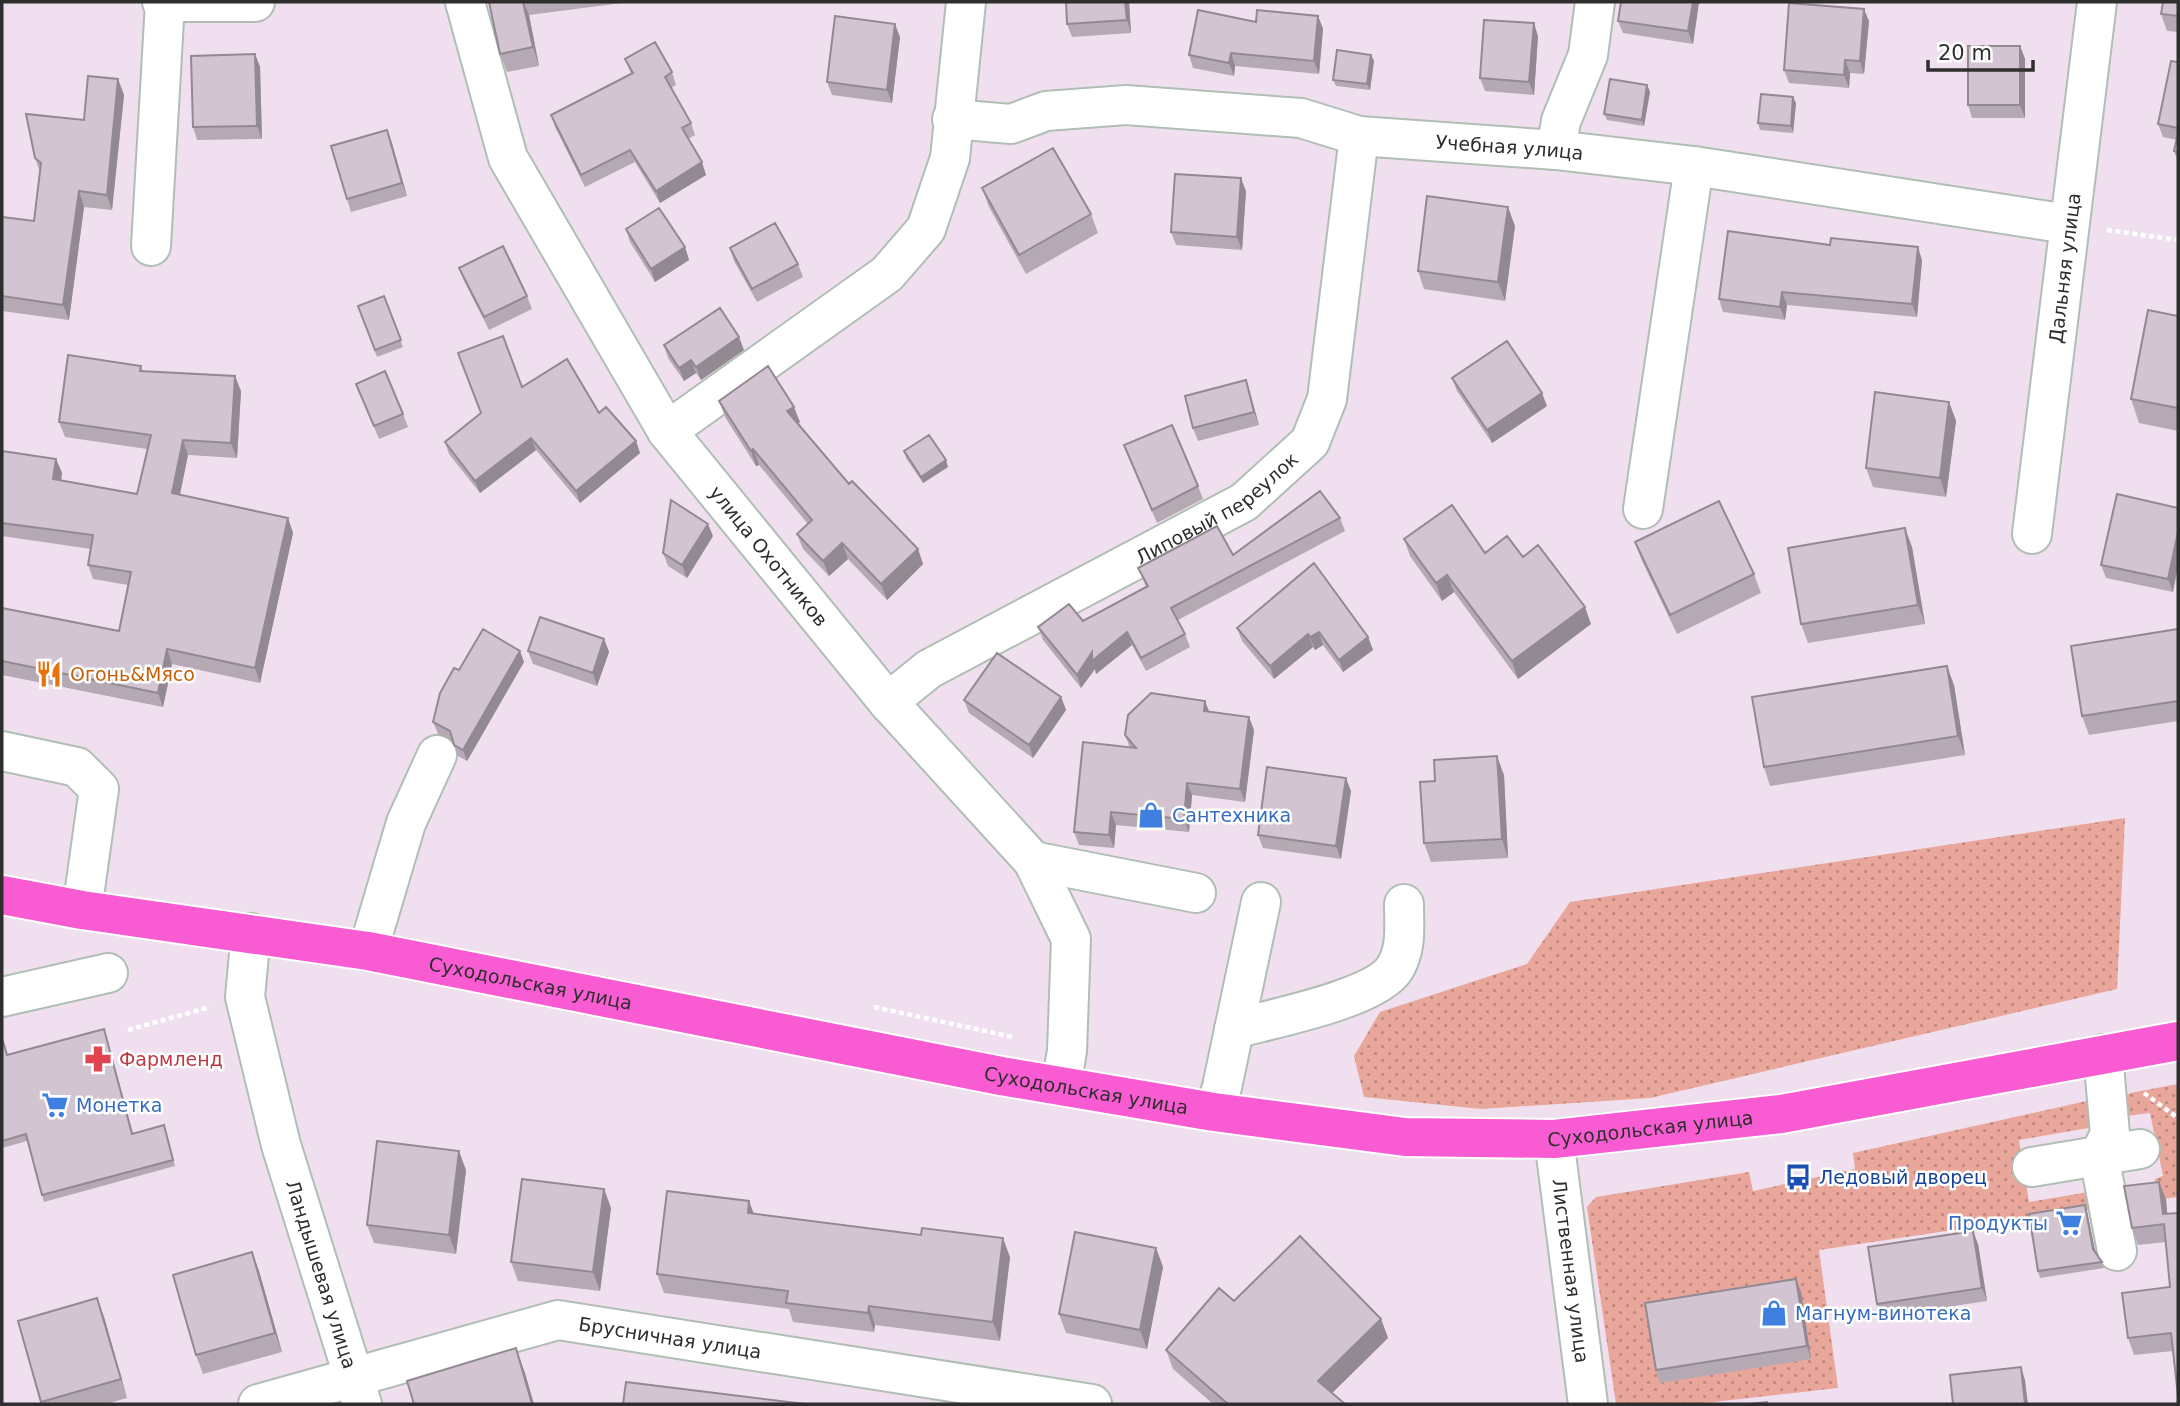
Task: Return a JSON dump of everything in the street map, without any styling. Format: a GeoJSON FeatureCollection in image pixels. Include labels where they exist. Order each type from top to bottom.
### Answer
{"type":"FeatureCollection","features":[{"type":"Feature","properties":{"kind":"main road","name":"Суходольская улица"},"geometry":{"type":"LineString","coordinates":[[2,895],[82,910],[368,951],[1061,1086],[1214,1112],[1405,1137],[1554,1139],[1781,1114],[2178,1041]]}},
{"type":"Feature","properties":{"kind":"street"},"geometry":{"type":"LineString","coordinates":[[151,246],[163,2],[255,2]]}},
{"type":"Feature","properties":{"kind":"street","name":"улица Охотников"},"geometry":{"type":"LineString","coordinates":[[465,2],[508,158],[667,431],[888,702],[1033,861],[1071,939],[1067,1051],[1061,1086]]}},
{"type":"Feature","properties":{"kind":"street"},"geometry":{"type":"LineString","coordinates":[[667,431],[887,274],[926,229],[950,158],[966,2]]}},
{"type":"Feature","properties":{"kind":"street"},"geometry":{"type":"LineString","coordinates":[[1556,150],[1561,121],[1588,55],[1595,2]]}},
{"type":"Feature","properties":{"kind":"street","name":"Дальняя улица"},"geometry":{"type":"LineString","coordinates":[[2032,534],[2097,2]]}},
{"type":"Feature","properties":{"kind":"street","name":"Учебная улица"},"geometry":{"type":"LineString","coordinates":[[952,119],[1011,124],[1045,111],[1126,105],[1301,118],[1359,136],[1556,150],[1695,166],[2068,224]]}},
{"type":"Feature","properties":{"kind":"street","name":"Липовый переулок"},"geometry":{"type":"LineString","coordinates":[[888,702],[929,668],[1244,502],[1310,442],[1328,399],[1359,136]]}},
{"type":"Feature","properties":{"kind":"street"},"geometry":{"type":"LineString","coordinates":[[1643,509],[1695,166]]}},
{"type":"Feature","properties":{"kind":"street"},"geometry":{"type":"LineString","coordinates":[[2,751],[77,766],[99,789],[82,910]]}},
{"type":"Feature","properties":{"kind":"street"},"geometry":{"type":"LineString","coordinates":[[368,951],[405,823],[437,755]]}},
{"type":"Feature","properties":{"kind":"street"},"geometry":{"type":"LineString","coordinates":[[1033,861],[1196,893]]}},
{"type":"Feature","properties":{"kind":"street"},"geometry":{"type":"LineString","coordinates":[[1214,1112],[1261,902]]}},
{"type":"Feature","properties":{"kind":"street"},"geometry":{"type":"LineString","coordinates":[[1234,1029],[1358,995],[1394,970],[1404,945],[1404,904]]}},
{"type":"Feature","properties":{"kind":"street","name":"Ландышевая улица"},"geometry":{"type":"LineString","coordinates":[[251,933],[245,997],[281,1145],[358,1390]]}},
{"type":"Feature","properties":{"kind":"street"},"geometry":{"type":"LineString","coordinates":[[2,997],[108,973]]}},
{"type":"Feature","properties":{"kind":"street"},"geometry":{"type":"LineString","coordinates":[[2103,1054],[2110,1134],[2099,1156],[2117,1251]]}},
{"type":"Feature","properties":{"kind":"street","name":"Лиственная улица"},"geometry":{"type":"LineString","coordinates":[[1554,1139],[1588,1404]]}},
{"type":"Feature","properties":{"kind":"street"},"geometry":{"type":"LineString","coordinates":[[2032,1167],[2140,1149]]}},
{"type":"Feature","properties":{"kind":"street","name":"Брусничная улица"},"geometry":{"type":"LineString","coordinates":[[258,1404],[358,1390],[558,1320],[1092,1404]]}},
{"type":"Feature","properties":{"kind":"path"},"geometry":{"type":"LineString","coordinates":[[2068,224],[2178,240]]}},
{"type":"Feature","properties":{"kind":"path"},"geometry":{"type":"LineString","coordinates":[[128,1030],[245,997]]}},
{"type":"Feature","properties":{"kind":"path"},"geometry":{"type":"LineString","coordinates":[[2141,1091],[2178,1118]]}},
{"type":"Feature","properties":{"kind":"shaded area"},"geometry":{"type":"Polygon","coordinates":[[[2125,818],[2117,989],[1650,1098],[1481,1109],[1364,1097],[1354,1056],[1380,1012],[1527,964],[1570,902],[2125,818]]]}},
{"type":"Feature","properties":{"kind":"shaded area"},"geometry":{"type":"Polygon","coordinates":[[[2178,1084],[2178,1197],[2156,1200],[2155,1179],[2163,1176],[2150,1113],[2126,1116],[2122,1098],[2130,1093],[2178,1084]]]}},
{"type":"Feature","properties":{"kind":"shaded area"},"geometry":{"type":"Polygon","coordinates":[[[2091,1100],[2094,1127],[2019,1140],[2029,1202],[2088,1192],[2094,1209],[1819,1250],[1838,1388],[1696,1404],[1616,1404],[1587,1207],[1596,1197],[1749,1172],[1753,1191],[1855,1169],[1853,1153],[2091,1100]]]}},
{"type":"Feature","properties":{"kind":"building"},"geometry":{"type":"Polygon","coordinates":[[[489,2],[523,2],[533,47],[500,54],[489,2]]]}},
{"type":"Feature","properties":{"kind":"building"},"geometry":{"type":"Polygon","coordinates":[[[1066,2],[1125,2],[1127,20],[1067,24],[1066,2]]]}},
{"type":"Feature","properties":{"kind":"building"},"geometry":{"type":"Polygon","coordinates":[[[1621,2],[1693,2],[1688,31],[1618,21],[1621,2]]]}},
{"type":"Feature","properties":{"kind":"building"},"geometry":{"type":"Polygon","coordinates":[[[2163,2],[2178,2],[2178,16],[2161,14],[2163,2]]]}},
{"type":"Feature","properties":{"kind":"building"},"geometry":{"type":"Polygon","coordinates":[[[1789,3],[1864,9],[1860,61],[1845,60],[1844,75],[1784,70],[1789,3]]]}},
{"type":"Feature","properties":{"kind":"building"},"geometry":{"type":"Polygon","coordinates":[[[1198,10],[1256,22],[1257,10],[1318,16],[1314,61],[1231,53],[1229,63],[1189,55],[1198,10]]]}},
{"type":"Feature","properties":{"kind":"building"},"geometry":{"type":"Polygon","coordinates":[[[835,16],[895,24],[887,90],[827,82],[835,16]]]}},
{"type":"Feature","properties":{"kind":"building"},"geometry":{"type":"Polygon","coordinates":[[[1484,20],[1534,23],[1529,82],[1480,78],[1484,20]]]}},
{"type":"Feature","properties":{"kind":"building"},"geometry":{"type":"Polygon","coordinates":[[[655,42],[672,72],[665,77],[691,123],[682,128],[702,162],[656,191],[630,150],[581,175],[551,115],[633,73],[625,59],[655,42]]]}},
{"type":"Feature","properties":{"kind":"building"},"geometry":{"type":"Polygon","coordinates":[[[1968,46],[2020,46],[2020,105],[1968,105],[1968,46]]]}},
{"type":"Feature","properties":{"kind":"building"},"geometry":{"type":"Polygon","coordinates":[[[1337,50],[1371,55],[1367,84],[1333,80],[1337,50]]]}},
{"type":"Feature","properties":{"kind":"building"},"geometry":{"type":"Polygon","coordinates":[[[255,54],[257,126],[193,127],[191,56],[255,54]]]}},
{"type":"Feature","properties":{"kind":"building"},"geometry":{"type":"Polygon","coordinates":[[[2171,61],[2178,62],[2178,128],[2158,124],[2171,61]]]}},
{"type":"Feature","properties":{"kind":"building"},"geometry":{"type":"Polygon","coordinates":[[[88,76],[118,79],[107,195],[79,191],[63,305],[2,296],[2,217],[34,221],[41,163],[35,158],[26,114],[84,120],[88,76]]]}},
{"type":"Feature","properties":{"kind":"building"},"geometry":{"type":"Polygon","coordinates":[[[1610,79],[1647,85],[1642,120],[1604,114],[1610,79]]]}},
{"type":"Feature","properties":{"kind":"building"},"geometry":{"type":"Polygon","coordinates":[[[1761,94],[1793,97],[1791,126],[1758,123],[1761,94]]]}},
{"type":"Feature","properties":{"kind":"building"},"geometry":{"type":"Polygon","coordinates":[[[387,130],[402,183],[347,199],[331,146],[387,130]]]}},
{"type":"Feature","properties":{"kind":"building"},"geometry":{"type":"Polygon","coordinates":[[[2178,133],[2178,152],[2174,151],[2178,133]]]}},
{"type":"Feature","properties":{"kind":"building"},"geometry":{"type":"Polygon","coordinates":[[[1053,148],[1091,214],[1019,255],[982,188],[1053,148]]]}},
{"type":"Feature","properties":{"kind":"building"},"geometry":{"type":"Polygon","coordinates":[[[1175,174],[1241,178],[1237,237],[1171,232],[1175,174]]]}},
{"type":"Feature","properties":{"kind":"building"},"geometry":{"type":"Polygon","coordinates":[[[1427,196],[1508,207],[1498,282],[1418,271],[1427,196]]]}},
{"type":"Feature","properties":{"kind":"building"},"geometry":{"type":"Polygon","coordinates":[[[659,208],[685,247],[651,269],[626,229],[659,208]]]}},
{"type":"Feature","properties":{"kind":"building"},"geometry":{"type":"Polygon","coordinates":[[[775,223],[798,264],[752,289],[730,248],[775,223]]]}},
{"type":"Feature","properties":{"kind":"building"},"geometry":{"type":"Polygon","coordinates":[[[1728,231],[1830,245],[1831,238],[1918,247],[1912,304],[1782,292],[1780,307],[1719,299],[1728,231]]]}},
{"type":"Feature","properties":{"kind":"building"},"geometry":{"type":"Polygon","coordinates":[[[503,246],[527,296],[484,317],[459,268],[503,246]]]}},
{"type":"Feature","properties":{"kind":"building"},"geometry":{"type":"Polygon","coordinates":[[[384,296],[401,340],[375,350],[358,306],[384,296]]]}},
{"type":"Feature","properties":{"kind":"building"},"geometry":{"type":"Polygon","coordinates":[[[720,308],[739,337],[696,367],[691,360],[679,368],[664,345],[720,308]]]}},
{"type":"Feature","properties":{"kind":"building"},"geometry":{"type":"Polygon","coordinates":[[[2148,310],[2178,316],[2178,408],[2131,399],[2148,310]]]}},
{"type":"Feature","properties":{"kind":"building"},"geometry":{"type":"Polygon","coordinates":[[[503,336],[522,387],[567,359],[599,413],[606,407],[636,441],[576,491],[531,438],[475,481],[445,442],[481,413],[458,353],[503,336]]]}},
{"type":"Feature","properties":{"kind":"building"},"geometry":{"type":"Polygon","coordinates":[[[1507,341],[1542,393],[1487,430],[1452,378],[1507,341]]]}},
{"type":"Feature","properties":{"kind":"building"},"geometry":{"type":"Polygon","coordinates":[[[68,355],[141,366],[140,371],[235,376],[231,443],[183,440],[172,493],[288,518],[255,668],[167,649],[158,693],[2,661],[2,608],[119,631],[131,572],[88,565],[93,535],[2,523],[2,451],[56,459],[53,479],[137,494],[151,435],[59,422],[68,355]]]}},
{"type":"Feature","properties":{"kind":"building"},"geometry":{"type":"Polygon","coordinates":[[[768,366],[794,407],[787,411],[849,484],[852,481],[918,549],[881,584],[842,543],[823,561],[797,534],[812,520],[753,449],[751,451],[719,401],[768,366]]]}},
{"type":"Feature","properties":{"kind":"building"},"geometry":{"type":"Polygon","coordinates":[[[385,371],[403,414],[374,426],[356,384],[385,371]]]}},
{"type":"Feature","properties":{"kind":"building"},"geometry":{"type":"Polygon","coordinates":[[[1246,380],[1254,412],[1193,428],[1185,396],[1246,380]]]}},
{"type":"Feature","properties":{"kind":"building"},"geometry":{"type":"Polygon","coordinates":[[[1875,392],[1949,402],[1940,478],[1866,468],[1875,392]]]}},
{"type":"Feature","properties":{"kind":"building"},"geometry":{"type":"Polygon","coordinates":[[[1172,425],[1198,486],[1152,510],[1124,445],[1172,425]]]}},
{"type":"Feature","properties":{"kind":"building"},"geometry":{"type":"Polygon","coordinates":[[[929,435],[946,460],[921,477],[904,451],[929,435]]]}},
{"type":"Feature","properties":{"kind":"building"},"geometry":{"type":"Polygon","coordinates":[[[1320,491],[1340,518],[1171,608],[1185,634],[1141,658],[1127,632],[1092,661],[1092,652],[1077,675],[1038,627],[1069,604],[1083,621],[1148,586],[1138,568],[1217,526],[1233,555],[1320,491]]]}},
{"type":"Feature","properties":{"kind":"building"},"geometry":{"type":"Polygon","coordinates":[[[2117,494],[2178,508],[2178,532],[2168,579],[2101,565],[2117,494]]]}},
{"type":"Feature","properties":{"kind":"building"},"geometry":{"type":"Polygon","coordinates":[[[671,500],[708,524],[682,565],[663,553],[671,500]]]}},
{"type":"Feature","properties":{"kind":"building"},"geometry":{"type":"Polygon","coordinates":[[[1719,501],[1754,574],[1670,615],[1635,542],[1719,501]]]}},
{"type":"Feature","properties":{"kind":"building"},"geometry":{"type":"Polygon","coordinates":[[[1452,505],[1485,553],[1507,536],[1523,557],[1538,545],[1585,607],[1512,661],[1447,575],[1436,583],[1404,539],[1452,505]]]}},
{"type":"Feature","properties":{"kind":"building"},"geometry":{"type":"Polygon","coordinates":[[[1905,528],[1918,605],[1801,624],[1788,548],[1905,528]]]}},
{"type":"Feature","properties":{"kind":"building"},"geometry":{"type":"Polygon","coordinates":[[[1314,563],[1368,637],[1339,660],[1319,632],[1310,637],[1308,634],[1270,666],[1237,628],[1314,563]]]}},
{"type":"Feature","properties":{"kind":"building"},"geometry":{"type":"Polygon","coordinates":[[[540,617],[604,639],[593,673],[528,651],[540,617]]]}},
{"type":"Feature","properties":{"kind":"building"},"geometry":{"type":"Polygon","coordinates":[[[483,629],[520,651],[463,750],[454,745],[450,731],[433,722],[440,693],[454,668],[459,670],[483,629]]]}},
{"type":"Feature","properties":{"kind":"building"},"geometry":{"type":"Polygon","coordinates":[[[2178,629],[2178,701],[2082,716],[2071,646],[2178,629]]]}},
{"type":"Feature","properties":{"kind":"building"},"geometry":{"type":"Polygon","coordinates":[[[997,653],[1061,697],[1029,745],[964,700],[997,653]]]}},
{"type":"Feature","properties":{"kind":"building"},"geometry":{"type":"Polygon","coordinates":[[[1947,666],[1958,736],[1764,767],[1752,697],[1947,666]]]}},
{"type":"Feature","properties":{"kind":"building"},"geometry":{"type":"Polygon","coordinates":[[[1151,693],[1205,701],[1204,711],[1249,717],[1240,789],[1187,783],[1184,819],[1111,812],[1109,835],[1074,832],[1083,742],[1136,748],[1125,735],[1128,715],[1151,693]]]}},
{"type":"Feature","properties":{"kind":"building"},"geometry":{"type":"Polygon","coordinates":[[[1497,756],[1502,839],[1424,843],[1420,782],[1435,781],[1434,760],[1497,756]]]}},
{"type":"Feature","properties":{"kind":"building"},"geometry":{"type":"Polygon","coordinates":[[[1267,767],[1346,778],[1336,846],[1258,835],[1267,767]]]}},
{"type":"Feature","properties":{"kind":"building"},"geometry":{"type":"Polygon","coordinates":[[[104,1029],[132,1134],[164,1125],[173,1160],[42,1195],[26,1134],[2,1141],[2,1038],[7,1055],[104,1029]]]}},
{"type":"Feature","properties":{"kind":"building"},"geometry":{"type":"Polygon","coordinates":[[[377,1141],[459,1151],[449,1235],[367,1225],[377,1141]]]}},
{"type":"Feature","properties":{"kind":"building"},"geometry":{"type":"Polygon","coordinates":[[[522,1179],[604,1189],[593,1272],[511,1262],[522,1179]]]}},
{"type":"Feature","properties":{"kind":"building"},"geometry":{"type":"Polygon","coordinates":[[[2159,1182],[2163,1214],[2178,1213],[2178,1396],[2171,1333],[2128,1338],[2122,1293],[2170,1287],[2164,1224],[2132,1228],[2124,1186],[2159,1182]]]}},
{"type":"Feature","properties":{"kind":"building"},"geometry":{"type":"Polygon","coordinates":[[[667,1191],[749,1201],[748,1213],[921,1235],[922,1228],[1003,1238],[993,1322],[869,1306],[868,1313],[786,1303],[788,1291],[657,1274],[667,1191]]]}},
{"type":"Feature","properties":{"kind":"building"},"geometry":{"type":"Polygon","coordinates":[[[2085,1205],[2093,1249],[2102,1262],[2038,1271],[2029,1214],[2085,1205]]]}},
{"type":"Feature","properties":{"kind":"building"},"geometry":{"type":"Polygon","coordinates":[[[1973,1231],[1982,1288],[1877,1304],[1868,1247],[1973,1231]]]}},
{"type":"Feature","properties":{"kind":"building"},"geometry":{"type":"Polygon","coordinates":[[[1075,1232],[1156,1248],[1140,1330],[1059,1314],[1075,1232]]]}},
{"type":"Feature","properties":{"kind":"building"},"geometry":{"type":"Polygon","coordinates":[[[1300,1236],[1381,1319],[1318,1381],[1345,1404],[1228,1404],[1166,1350],[1219,1288],[1234,1301],[1300,1236]]]}},
{"type":"Feature","properties":{"kind":"building"},"geometry":{"type":"Polygon","coordinates":[[[252,1252],[275,1333],[196,1355],[173,1275],[252,1252]]]}},
{"type":"Feature","properties":{"kind":"building"},"geometry":{"type":"Polygon","coordinates":[[[1796,1279],[1807,1346],[1656,1370],[1645,1303],[1796,1279]]]}},
{"type":"Feature","properties":{"kind":"building"},"geometry":{"type":"Polygon","coordinates":[[[97,1298],[121,1379],[41,1402],[18,1321],[97,1298]]]}},
{"type":"Feature","properties":{"kind":"building"},"geometry":{"type":"Polygon","coordinates":[[[516,1348],[532,1404],[414,1404],[407,1381],[516,1348]]]}},
{"type":"Feature","properties":{"kind":"building"},"geometry":{"type":"Polygon","coordinates":[[[2021,1367],[2025,1404],[1953,1404],[1950,1375],[2021,1367]]]}},
{"type":"Feature","properties":{"kind":"building"},"geometry":{"type":"Polygon","coordinates":[[[626,1382],[805,1404],[623,1404],[626,1382]]]}},
{"type":"Feature","properties":{"kind":"place","name":"Огонь&Мясо"},"geometry":{"type":"Point","coordinates":[49,674]}},
{"type":"Feature","properties":{"kind":"place","name":"Сантехника"},"geometry":{"type":"Point","coordinates":[1151,815]}},
{"type":"Feature","properties":{"kind":"place","name":"Фармленд"},"geometry":{"type":"Point","coordinates":[98,1059]}},
{"type":"Feature","properties":{"kind":"place","name":"Монетка"},"geometry":{"type":"Point","coordinates":[55,1105]}},
{"type":"Feature","properties":{"kind":"place","name":"Ледовый дворец"},"geometry":{"type":"Point","coordinates":[1798,1177]}},
{"type":"Feature","properties":{"kind":"place","name":"Продукты"},"geometry":{"type":"Point","coordinates":[2069,1223]}},
{"type":"Feature","properties":{"kind":"place","name":"Магнум-винотека"},"geometry":{"type":"Point","coordinates":[1774,1313]}}]}
